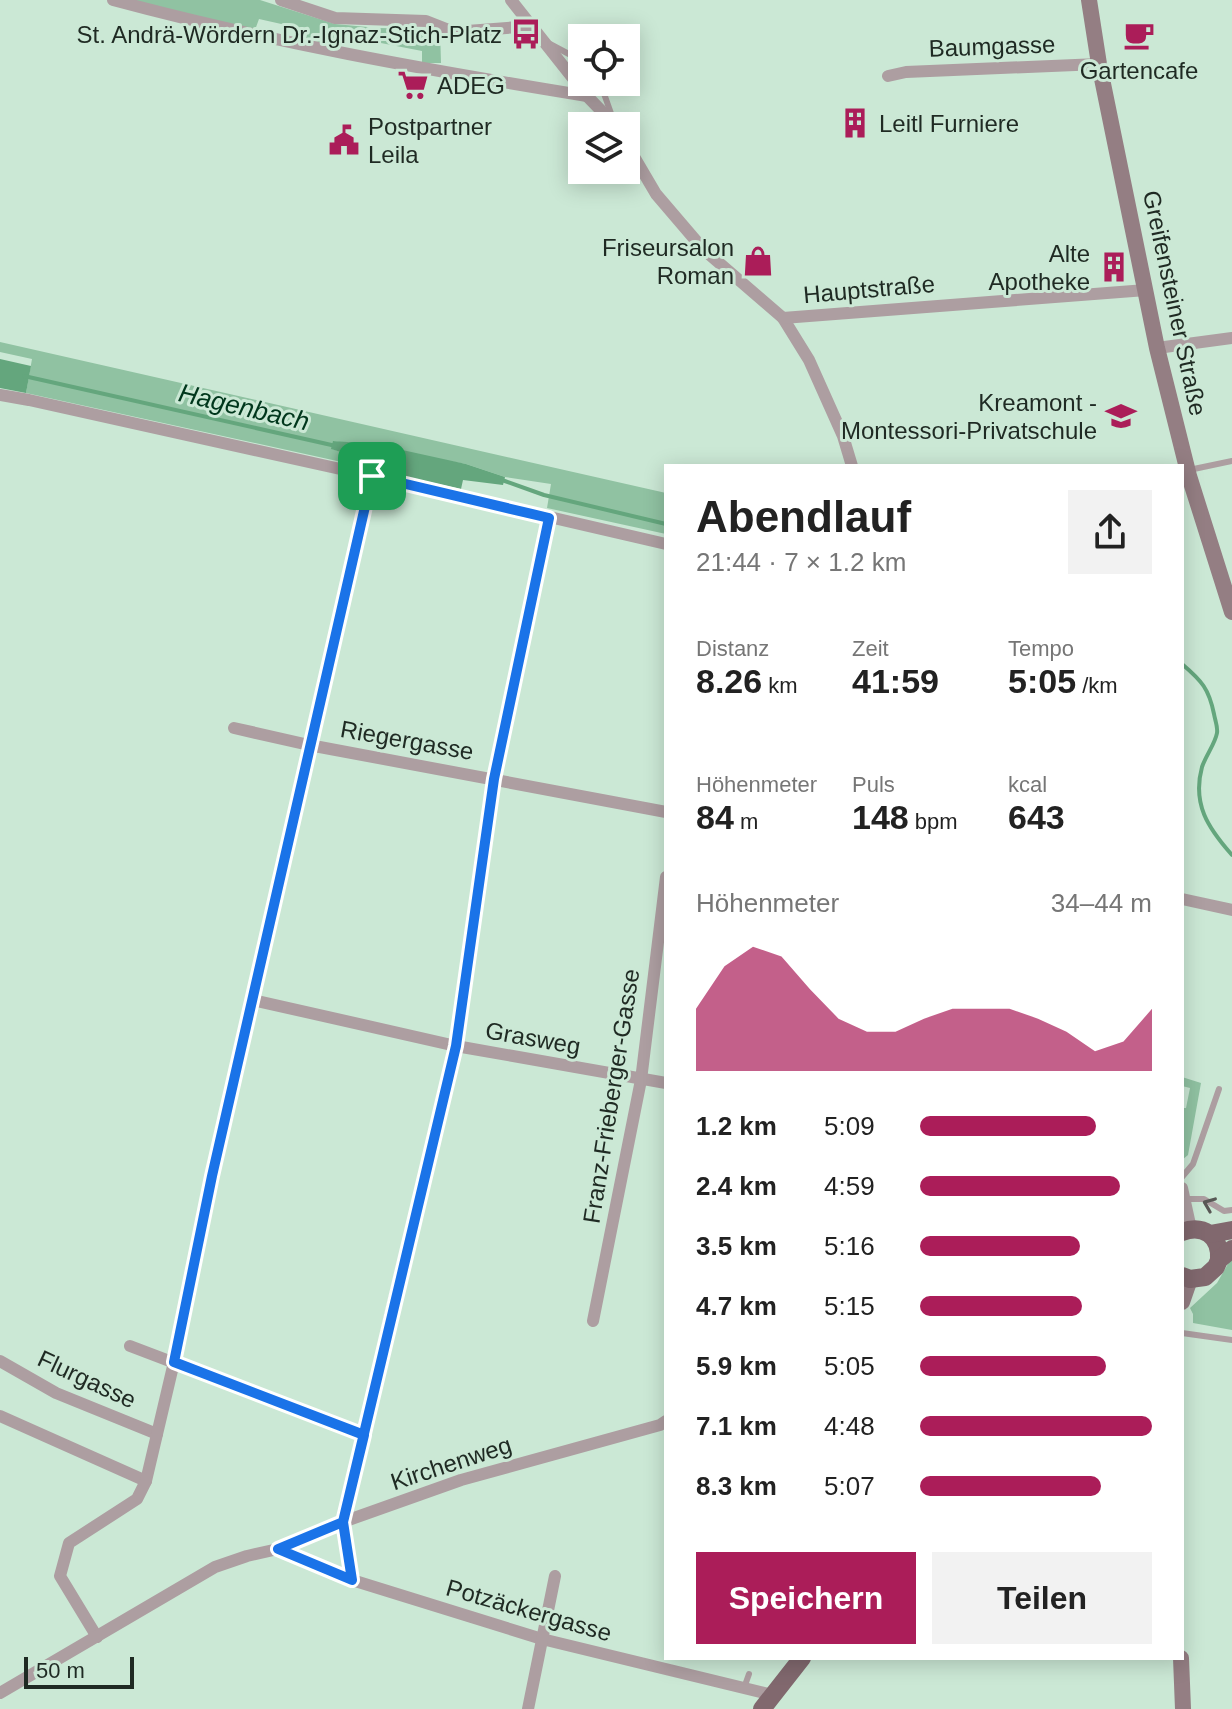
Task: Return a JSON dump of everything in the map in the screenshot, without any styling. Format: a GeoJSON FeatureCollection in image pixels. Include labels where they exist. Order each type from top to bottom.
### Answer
{"type":"FeatureCollection","features":[{"type":"Feature","properties":{"kind":"main road","name":"Greifensteiner Straße"},"geometry":{"type":"LineString","coordinates":[[1089,0],[1099,64],[1183,464]]}},
{"type":"Feature","properties":{"kind":"main road","name":"Greifensteiner Straße"},"geometry":{"type":"LineString","coordinates":[[1186,475],[1232,612]]}},
{"type":"Feature","properties":{"kind":"main road"},"geometry":{"type":"LineString","coordinates":[[1186,1230],[1198,1228],[1210,1234],[1226,1254],[1212,1273],[1205,1277],[1186,1278]]}},
{"type":"Feature","properties":{"kind":"main road"},"geometry":{"type":"LineString","coordinates":[[1210,1234],[1232,1230]]}},
{"type":"Feature","properties":{"kind":"main road"},"geometry":{"type":"LineString","coordinates":[[767,1702],[800,1660]]}},
{"type":"Feature","properties":{"kind":"main road"},"geometry":{"type":"LineString","coordinates":[[1181,1660],[1183,1709]]}},
{"type":"Feature","properties":{"kind":"street"},"geometry":{"type":"LineString","coordinates":[[113,0],[306,46],[568,93]]}},
{"type":"Feature","properties":{"kind":"street"},"geometry":{"type":"LineString","coordinates":[[281,0],[335,18],[426,21],[454,32],[532,26]]}},
{"type":"Feature","properties":{"kind":"street"},"geometry":{"type":"LineString","coordinates":[[511,0],[568,72]]}},
{"type":"Feature","properties":{"kind":"street","name":"Baumgasse"},"geometry":{"type":"LineString","coordinates":[[888,76],[906,72],[1099,64]]}},
{"type":"Feature","properties":{"kind":"street"},"geometry":{"type":"LineString","coordinates":[[587,96],[603,112]]}},
{"type":"Feature","properties":{"kind":"street","name":"Hauptstraße"},"geometry":{"type":"LineString","coordinates":[[640,167],[656,194],[703,249],[783,318],[1146,290]]}},
{"type":"Feature","properties":{"kind":"street"},"geometry":{"type":"LineString","coordinates":[[783,318],[809,360],[843,436],[851,464]]}},
{"type":"Feature","properties":{"kind":"street"},"geometry":{"type":"LineString","coordinates":[[1157,348],[1232,338]]}},
{"type":"Feature","properties":{"kind":"street"},"geometry":{"type":"LineString","coordinates":[[0,395],[664,544]]}},
{"type":"Feature","properties":{"kind":"street","name":"Flurgasse"},"geometry":{"type":"LineString","coordinates":[[97,1637],[60,1576],[69,1543],[137,1499],[146,1481],[212,1176],[372,476]]}},
{"type":"Feature","properties":{"kind":"street"},"geometry":{"type":"LineString","coordinates":[[352,1580],[343,1522],[456,1046],[494,779],[549,518]]}},
{"type":"Feature","properties":{"kind":"street","name":"Riegergasse"},"geometry":{"type":"LineString","coordinates":[[234,728],[664,812]]}},
{"type":"Feature","properties":{"kind":"street","name":"Franz-Frieberger-Gasse"},"geometry":{"type":"LineString","coordinates":[[593,1321],[641,1080],[664,893]]}},
{"type":"Feature","properties":{"kind":"street"},"geometry":{"type":"LineString","coordinates":[[1184,899],[1232,910]]}},
{"type":"Feature","properties":{"kind":"street","name":"Grasweg"},"geometry":{"type":"LineString","coordinates":[[253,1000],[456,1046],[664,1083]]}},
{"type":"Feature","properties":{"kind":"street"},"geometry":{"type":"LineString","coordinates":[[1184,1207],[1186,1230]]}},
{"type":"Feature","properties":{"kind":"street"},"geometry":{"type":"LineString","coordinates":[[130,1346],[364,1435]]}},
{"type":"Feature","properties":{"kind":"street","name":"Flurgasse"},"geometry":{"type":"LineString","coordinates":[[0,1361],[56,1393],[157,1434]]}},
{"type":"Feature","properties":{"kind":"street"},"geometry":{"type":"LineString","coordinates":[[0,1416],[146,1481]]}},
{"type":"Feature","properties":{"kind":"street","name":"Kirchenweg"},"geometry":{"type":"LineString","coordinates":[[0,1693],[215,1567],[278,1549],[461,1480],[664,1422]]}},
{"type":"Feature","properties":{"kind":"street","name":"Potzäckergasse"},"geometry":{"type":"LineString","coordinates":[[278,1549],[352,1580],[542,1639],[744,1688],[767,1702]]}},
{"type":"Feature","properties":{"kind":"street"},"geometry":{"type":"LineString","coordinates":[[528,1709],[555,1576]]}},
{"type":"Feature","properties":{"kind":"lane"},"geometry":{"type":"LineString","coordinates":[[544,41],[568,54]]}},
{"type":"Feature","properties":{"kind":"lane"},"geometry":{"type":"LineString","coordinates":[[1186,475],[1231,461]]}},
{"type":"Feature","properties":{"kind":"lane"},"geometry":{"type":"LineString","coordinates":[[1184,1175],[1193,1164],[1219,1089]]}},
{"type":"Feature","properties":{"kind":"lane"},"geometry":{"type":"LineString","coordinates":[[1184,1196],[1204,1199],[1224,1211],[1232,1210]]}},
{"type":"Feature","properties":{"kind":"lane"},"geometry":{"type":"LineString","coordinates":[[1184,1333],[1232,1340]]}},
{"type":"Feature","properties":{"kind":"lane"},"geometry":{"type":"LineString","coordinates":[[744,1688],[749,1674]]}},
{"type":"Feature","properties":{"kind":"shaded area"},"geometry":{"type":"Polygon","coordinates":[[[131,0],[260,0],[335,24],[440,29],[441,63],[422,63],[422,51],[345,36],[341,46],[306,39],[308,30],[259,19],[255,30],[131,0]]]}},
{"type":"Feature","properties":{"kind":"shaded area"},"geometry":{"type":"Polygon","coordinates":[[[0,342],[664,493],[664,534],[547,508],[551,484],[505,477],[466,464],[334,441],[332,449],[370,461],[369,468],[26,393],[32,359],[0,352],[0,342]]]}},
{"type":"Feature","properties":{"kind":"shaded area"},"geometry":{"type":"Polygon","coordinates":[[[0,359],[31,366],[26,393],[0,388],[0,359]]]}},
{"type":"Feature","properties":{"kind":"shaded area"},"geometry":{"type":"Polygon","coordinates":[[[333,441],[375,444],[466,464],[505,477],[503,485],[463,480],[461,489],[375,470],[376,464],[370,461],[331,449],[333,441]]]}},
{"type":"Feature","properties":{"kind":"shaded area"},"geometry":{"type":"Polygon","coordinates":[[[1184,1078],[1201,1083],[1188,1155],[1184,1158],[1184,1108],[1190,1088],[1184,1086],[1184,1078]]]}},
{"type":"Feature","properties":{"kind":"shaded area"},"geometry":{"type":"Polygon","coordinates":[[[1232,1257],[1232,1330],[1193,1323],[1190,1308],[1217,1283],[1232,1257]]]}},
{"type":"Feature","properties":{"kind":"waterway","name":"Hagenbach"},"geometry":{"type":"LineString","coordinates":[[24,376],[336,446]]}},
{"type":"Feature","properties":{"kind":"waterway","name":"Hagenbach"},"geometry":{"type":"LineString","coordinates":[[502,480],[544,495],[664,524]]}},
{"type":"Feature","properties":{"kind":"waterway","name":"Hagenbach"},"geometry":{"type":"LineString","coordinates":[[1184,666],[1204,686],[1217,726],[1199,780],[1201,804],[1209,825],[1232,855]]}},
{"type":"Feature","properties":{"kind":"place","name":"St. Andrä-Wördern Dr.-Ignaz-Stich-Platz"},"geometry":{"type":"Point","coordinates":[526,34]}},
{"type":"Feature","properties":{"kind":"place","name":"Gartencafe"},"geometry":{"type":"Point","coordinates":[1139,35]}},
{"type":"Feature","properties":{"kind":"place","name":"ADEG"},"geometry":{"type":"Point","coordinates":[413,85]}},
{"type":"Feature","properties":{"kind":"place","name":"Leitl Furniere"},"geometry":{"type":"Point","coordinates":[855,123]}},
{"type":"Feature","properties":{"kind":"place","name":"Postpartner Leila"},"geometry":{"type":"Point","coordinates":[344,140]}},
{"type":"Feature","properties":{"kind":"place","name":"Friseursalon Roman"},"geometry":{"type":"Point","coordinates":[758,261]}},
{"type":"Feature","properties":{"kind":"place","name":"Alte Apotheke"},"geometry":{"type":"Point","coordinates":[1114,267]}},
{"type":"Feature","properties":{"kind":"place","name":"Kreamont - Montessori-Privatschule"},"geometry":{"type":"Point","coordinates":[1121,416]}},
{"type":"Feature","properties":{"kind":"route"},"geometry":{"type":"LineString","coordinates":[[372,476],[212,1176],[174,1362],[364,1435],[343,1522],[278,1549],[352,1580],[343,1522],[364,1435],[390,1317],[456,1046],[494,779],[549,518],[372,476]]}}]}
